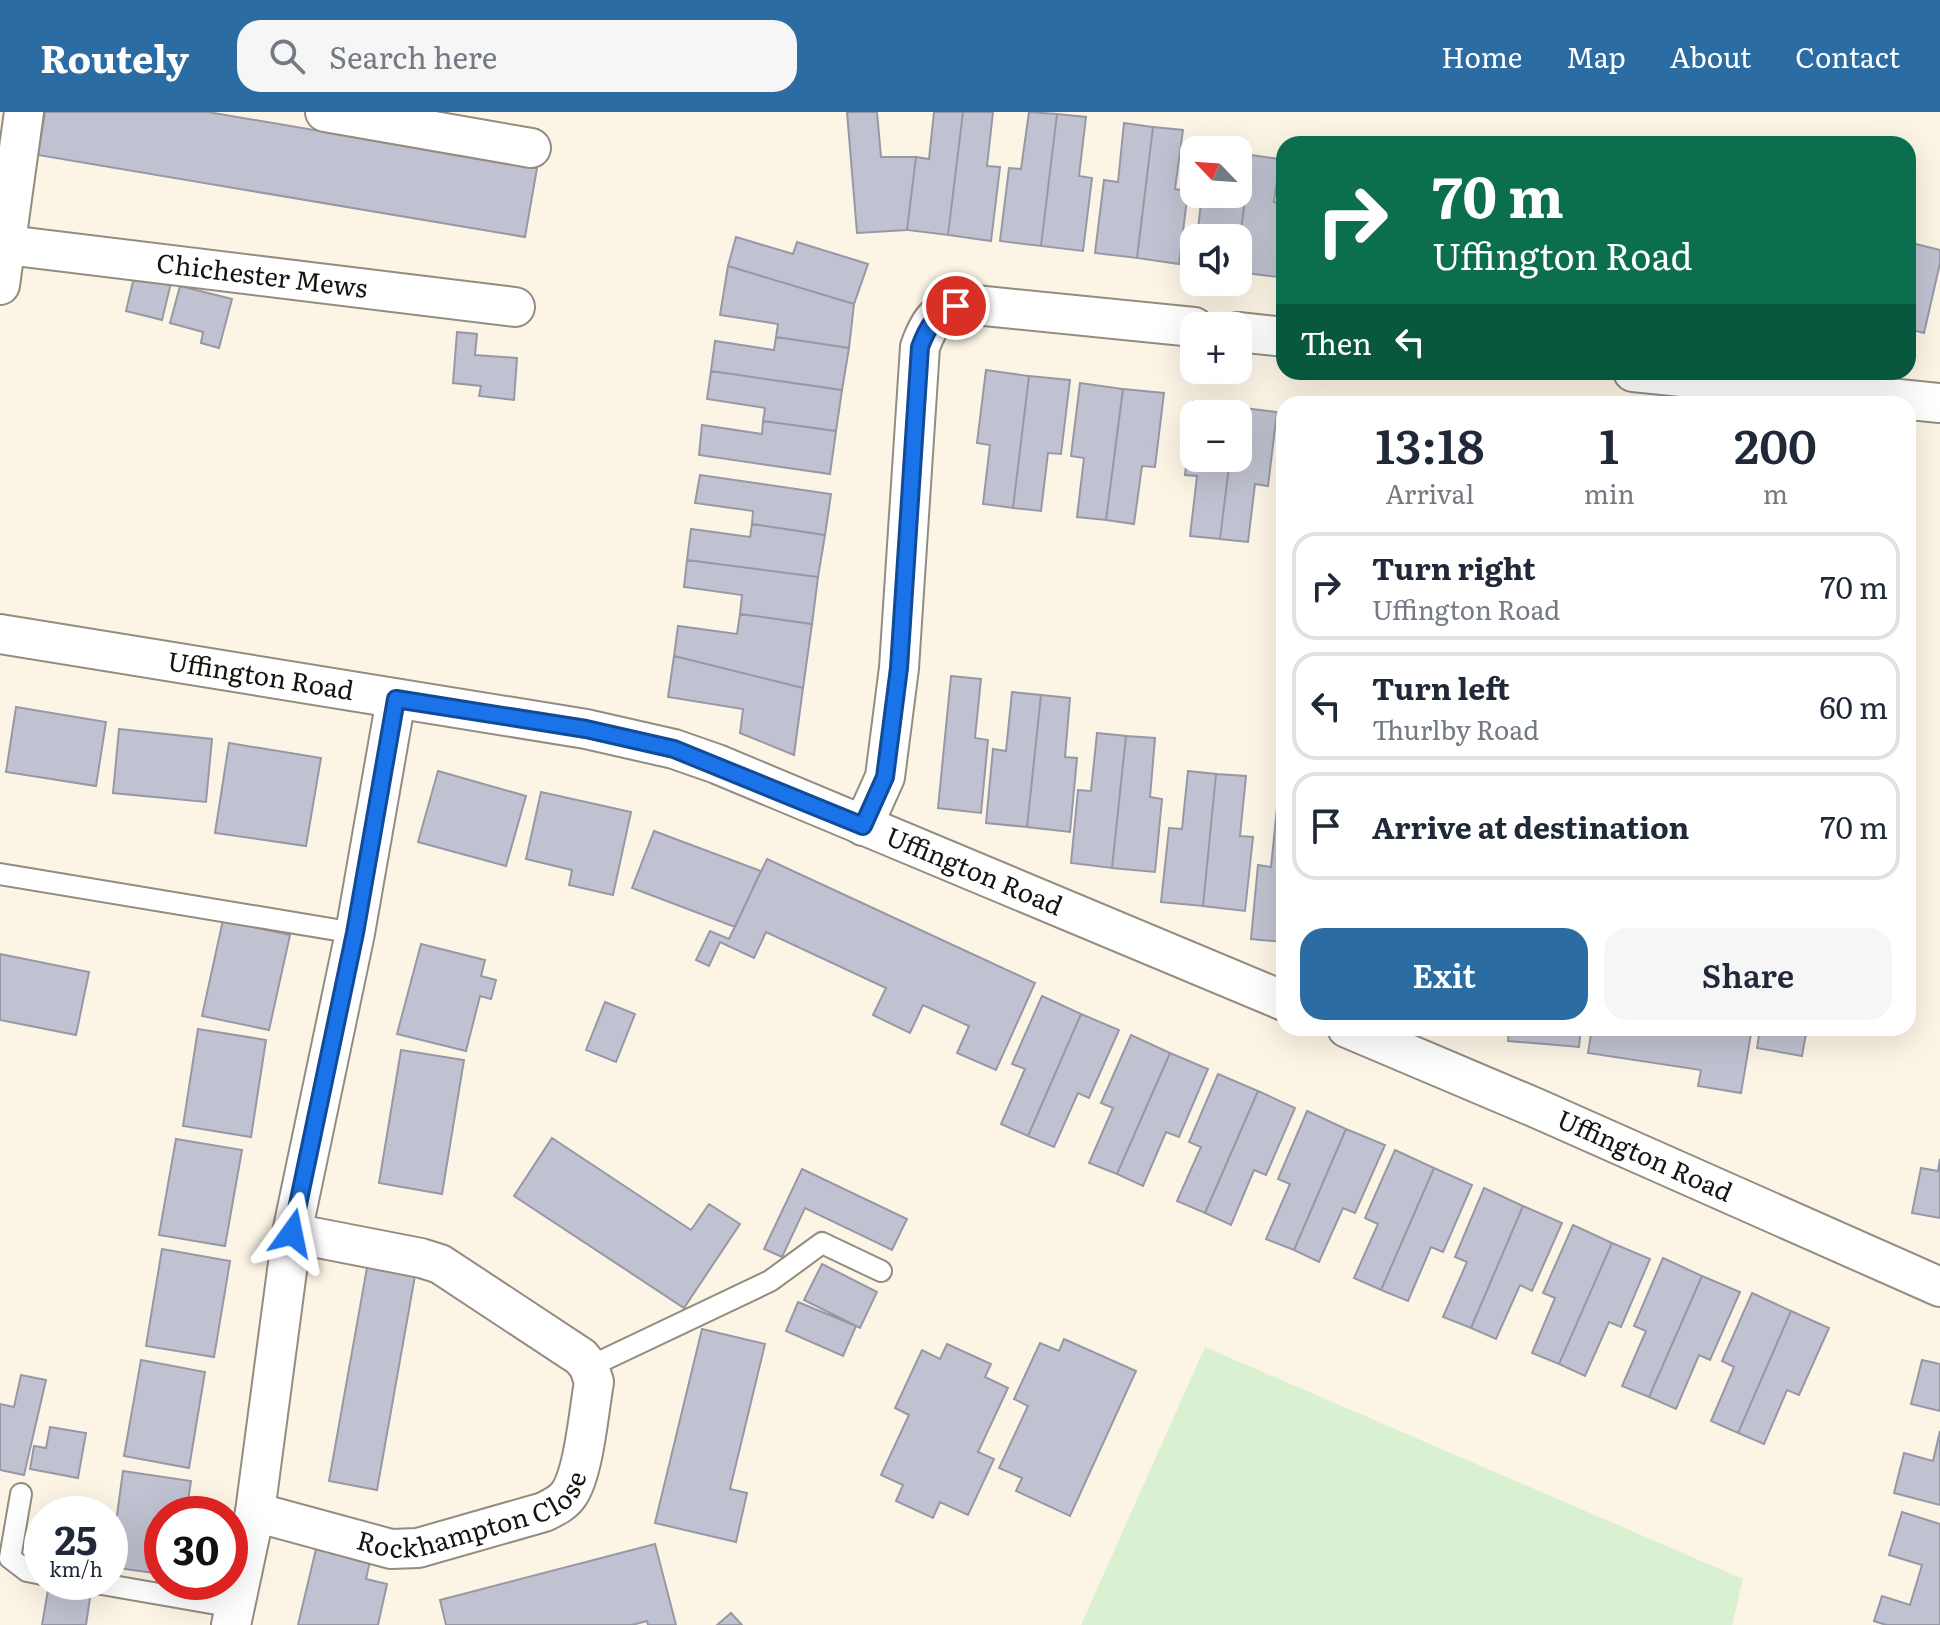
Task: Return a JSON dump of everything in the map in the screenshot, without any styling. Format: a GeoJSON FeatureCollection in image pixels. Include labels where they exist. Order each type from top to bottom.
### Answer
{"type":"FeatureCollection","features":[{"type":"Feature","properties":{"kind":"street"},"geometry":{"type":"LineString","coordinates":[[0,285],[24,112]]}},
{"type":"Feature","properties":{"kind":"street"},"geometry":{"type":"LineString","coordinates":[[325,112],[530,136],[433,112]]}},
{"type":"Feature","properties":{"kind":"street","name":"Chichester Mews"},"geometry":{"type":"LineString","coordinates":[[4,244],[515,307]]}},
{"type":"Feature","properties":{"kind":"street"},"geometry":{"type":"LineString","coordinates":[[863,826],[885,777],[899,668],[920,347],[927,329],[939,313],[956,306],[975,305],[1180,326]]}},
{"type":"Feature","properties":{"kind":"street"},"geometry":{"type":"LineString","coordinates":[[1252,334],[1276,336]]}},
{"type":"Feature","properties":{"kind":"street"},"geometry":{"type":"LineString","coordinates":[[1712,380],[1871,396]]}},
{"type":"Feature","properties":{"kind":"street"},"geometry":{"type":"LineString","coordinates":[[1916,401],[1940,403]]}},
{"type":"Feature","properties":{"kind":"street","name":"Uffington Road"},"geometry":{"type":"LineString","coordinates":[[0,634],[586,729],[674,749],[1276,998]]}},
{"type":"Feature","properties":{"kind":"street"},"geometry":{"type":"LineString","coordinates":[[232,1616],[255,1512],[292,1233],[355,933],[396,699]]}},
{"type":"Feature","properties":{"kind":"street","name":"Uffington Road"},"geometry":{"type":"LineString","coordinates":[[1366,1036],[1940,1287]]}},
{"type":"Feature","properties":{"kind":"street"},"geometry":{"type":"LineString","coordinates":[[292,1233],[440,1264],[567,1347],[589,1367]]}},
{"type":"Feature","properties":{"kind":"street","name":"Rockhampton Close"},"geometry":{"type":"LineString","coordinates":[[255,1512],[391,1549],[418,1548],[544,1512],[560,1504],[570,1493],[577,1475],[594,1382],[589,1367]]}},
{"type":"Feature","properties":{"kind":"lane"},"geometry":{"type":"LineString","coordinates":[[0,874],[355,933]]}},
{"type":"Feature","properties":{"kind":"lane"},"geometry":{"type":"LineString","coordinates":[[589,1367],[770,1281],[822,1243],[881,1271]]}},
{"type":"Feature","properties":{"kind":"lane"},"geometry":{"type":"LineString","coordinates":[[21,1494],[10,1558],[24,1569]]}},
{"type":"Feature","properties":{"kind":"lane"},"geometry":{"type":"LineString","coordinates":[[128,1591],[232,1616]]}},
{"type":"Feature","properties":{"kind":"green space"},"geometry":{"type":"Polygon","coordinates":[[[1205,1347],[1743,1579],[1732,1625],[1081,1625],[1205,1347]]]}},
{"type":"Feature","properties":{"kind":"building"},"geometry":{"type":"Polygon","coordinates":[[[45,112],[208,112],[537,168],[525,237],[38,155],[45,112]]]}},
{"type":"Feature","properties":{"kind":"building"},"geometry":{"type":"Polygon","coordinates":[[[847,112],[877,112],[881,157],[916,157],[907,230],[857,233],[847,112]]]}},
{"type":"Feature","properties":{"kind":"building"},"geometry":{"type":"Polygon","coordinates":[[[934,112],[963,112],[948,235],[907,230],[916,157],[929,159],[934,112]]]}},
{"type":"Feature","properties":{"kind":"building"},"geometry":{"type":"Polygon","coordinates":[[[963,112],[993,112],[987,166],[1000,167],[991,241],[948,235],[963,112]]]}},
{"type":"Feature","properties":{"kind":"building"},"geometry":{"type":"Polygon","coordinates":[[[1029,112],[1057,114],[1041,246],[1000,241],[1009,168],[1021,169],[1029,112]]]}},
{"type":"Feature","properties":{"kind":"building"},"geometry":{"type":"Polygon","coordinates":[[[1057,114],[1086,117],[1079,176],[1092,178],[1083,251],[1041,246],[1057,114]]]}},
{"type":"Feature","properties":{"kind":"building"},"geometry":{"type":"Polygon","coordinates":[[[1124,123],[1153,127],[1137,258],[1095,253],[1104,180],[1118,182],[1124,123]]]}},
{"type":"Feature","properties":{"kind":"building"},"geometry":{"type":"Polygon","coordinates":[[[1153,127],[1183,130],[1175,189],[1180,190],[1180,208],[1186,208],[1184,224],[1180,224],[1179,264],[1137,258],[1153,127]]]}},
{"type":"Feature","properties":{"kind":"building"},"geometry":{"type":"Polygon","coordinates":[[[1252,155],[1276,158],[1276,277],[1252,274],[1252,224],[1242,224],[1244,208],[1252,208],[1252,155]]]}},
{"type":"Feature","properties":{"kind":"building"},"geometry":{"type":"Polygon","coordinates":[[[1200,208],[1244,208],[1242,224],[1199,224],[1200,208]]]}},
{"type":"Feature","properties":{"kind":"building"},"geometry":{"type":"Polygon","coordinates":[[[736,237],[793,254],[797,242],[868,264],[854,304],[728,266],[736,237]]]}},
{"type":"Feature","properties":{"kind":"building"},"geometry":{"type":"Polygon","coordinates":[[[1916,244],[1940,250],[1940,263],[1924,333],[1916,331],[1916,244]]]}},
{"type":"Feature","properties":{"kind":"building"},"geometry":{"type":"Polygon","coordinates":[[[728,266],[854,304],[849,348],[776,337],[778,324],[720,315],[728,266]]]}},
{"type":"Feature","properties":{"kind":"building"},"geometry":{"type":"Polygon","coordinates":[[[135,273],[171,283],[162,320],[126,311],[135,273]]]}},
{"type":"Feature","properties":{"kind":"building"},"geometry":{"type":"Polygon","coordinates":[[[180,286],[232,299],[219,348],[201,343],[203,332],[170,323],[180,286]]]}},
{"type":"Feature","properties":{"kind":"building"},"geometry":{"type":"Polygon","coordinates":[[[457,332],[477,334],[475,355],[517,358],[514,400],[479,396],[481,386],[453,383],[457,332]]]}},
{"type":"Feature","properties":{"kind":"building"},"geometry":{"type":"Polygon","coordinates":[[[776,337],[849,348],[842,390],[711,371],[715,341],[774,350],[776,337]]]}},
{"type":"Feature","properties":{"kind":"building"},"geometry":{"type":"Polygon","coordinates":[[[986,370],[1029,376],[1013,508],[983,504],[990,445],[977,443],[986,370]]]}},
{"type":"Feature","properties":{"kind":"building"},"geometry":{"type":"Polygon","coordinates":[[[711,371],[842,390],[836,431],[763,421],[765,408],[707,399],[711,371]]]}},
{"type":"Feature","properties":{"kind":"building"},"geometry":{"type":"Polygon","coordinates":[[[1029,376],[1070,380],[1061,454],[1048,453],[1041,511],[1013,508],[1029,376]]]}},
{"type":"Feature","properties":{"kind":"building"},"geometry":{"type":"Polygon","coordinates":[[[1080,383],[1123,389],[1106,520],[1077,517],[1084,458],[1071,456],[1080,383]]]}},
{"type":"Feature","properties":{"kind":"building"},"geometry":{"type":"Polygon","coordinates":[[[1123,389],[1164,393],[1155,467],[1142,466],[1134,524],[1106,520],[1123,389]]]}},
{"type":"Feature","properties":{"kind":"building"},"geometry":{"type":"Polygon","coordinates":[[[1252,409],[1276,412],[1268,486],[1255,484],[1248,542],[1220,539],[1228,472],[1252,472],[1252,409]]]}},
{"type":"Feature","properties":{"kind":"building"},"geometry":{"type":"Polygon","coordinates":[[[763,421],[836,431],[830,474],[699,455],[702,425],[762,434],[763,421]]]}},
{"type":"Feature","properties":{"kind":"building"},"geometry":{"type":"Polygon","coordinates":[[[1185,472],[1228,472],[1220,539],[1190,536],[1197,476],[1185,475],[1185,472]]]}},
{"type":"Feature","properties":{"kind":"building"},"geometry":{"type":"Polygon","coordinates":[[[700,475],[831,494],[825,535],[752,524],[753,511],[695,503],[700,475]]]}},
{"type":"Feature","properties":{"kind":"building"},"geometry":{"type":"Polygon","coordinates":[[[752,524],[825,535],[818,577],[687,560],[691,529],[750,537],[752,524]]]}},
{"type":"Feature","properties":{"kind":"building"},"geometry":{"type":"Polygon","coordinates":[[[687,560],[818,577],[812,624],[740,614],[742,595],[684,587],[687,560]]]}},
{"type":"Feature","properties":{"kind":"building"},"geometry":{"type":"Polygon","coordinates":[[[740,614],[812,624],[803,688],[674,656],[678,626],[737,634],[740,614]]]}},
{"type":"Feature","properties":{"kind":"building"},"geometry":{"type":"Polygon","coordinates":[[[674,656],[803,688],[794,755],[740,733],[743,709],[668,697],[674,656]]]}},
{"type":"Feature","properties":{"kind":"building"},"geometry":{"type":"Polygon","coordinates":[[[951,676],[981,679],[975,738],[988,740],[981,813],[938,808],[951,676]]]}},
{"type":"Feature","properties":{"kind":"building"},"geometry":{"type":"Polygon","coordinates":[[[1012,692],[1041,695],[1027,827],[986,823],[993,749],[1006,751],[1012,692]]]}},
{"type":"Feature","properties":{"kind":"building"},"geometry":{"type":"Polygon","coordinates":[[[1041,695],[1070,698],[1065,757],[1077,758],[1070,832],[1027,827],[1041,695]]]}},
{"type":"Feature","properties":{"kind":"building"},"geometry":{"type":"Polygon","coordinates":[[[16,707],[106,722],[96,786],[6,772],[16,707]]]}},
{"type":"Feature","properties":{"kind":"building"},"geometry":{"type":"Polygon","coordinates":[[[119,729],[212,739],[206,802],[113,793],[119,729]]]}},
{"type":"Feature","properties":{"kind":"building"},"geometry":{"type":"Polygon","coordinates":[[[1097,733],[1126,736],[1112,868],[1071,863],[1078,790],[1091,791],[1097,733]]]}},
{"type":"Feature","properties":{"kind":"building"},"geometry":{"type":"Polygon","coordinates":[[[1126,736],[1155,738],[1150,797],[1162,799],[1155,872],[1112,868],[1126,736]]]}},
{"type":"Feature","properties":{"kind":"building"},"geometry":{"type":"Polygon","coordinates":[[[229,743],[321,758],[306,846],[215,833],[229,743]]]}},
{"type":"Feature","properties":{"kind":"building"},"geometry":{"type":"Polygon","coordinates":[[[438,771],[526,796],[506,866],[418,842],[438,771]]]}},
{"type":"Feature","properties":{"kind":"building"},"geometry":{"type":"Polygon","coordinates":[[[1188,771],[1216,774],[1203,906],[1161,902],[1169,828],[1182,829],[1188,771]]]}},
{"type":"Feature","properties":{"kind":"building"},"geometry":{"type":"Polygon","coordinates":[[[1216,774],[1246,776],[1240,836],[1253,837],[1245,911],[1203,906],[1216,774]]]}},
{"type":"Feature","properties":{"kind":"building"},"geometry":{"type":"Polygon","coordinates":[[[541,792],[631,812],[613,895],[569,885],[572,870],[526,859],[541,792]]]}},
{"type":"Feature","properties":{"kind":"building"},"geometry":{"type":"Polygon","coordinates":[[[1276,818],[1276,941],[1251,939],[1258,865],[1271,867],[1276,818]]]}},
{"type":"Feature","properties":{"kind":"building"},"geometry":{"type":"Polygon","coordinates":[[[654,831],[761,871],[735,927],[632,888],[654,831]]]}},
{"type":"Feature","properties":{"kind":"building"},"geometry":{"type":"Polygon","coordinates":[[[767,859],[1035,983],[996,1070],[957,1053],[969,1026],[923,1005],[910,1033],[873,1015],[886,988],[766,932],[754,958],[720,942],[709,966],[696,960],[710,931],[729,939],[767,859]]]}},
{"type":"Feature","properties":{"kind":"building"},"geometry":{"type":"Polygon","coordinates":[[[223,920],[290,935],[269,1030],[202,1016],[223,920]]]}},
{"type":"Feature","properties":{"kind":"building"},"geometry":{"type":"Polygon","coordinates":[[[421,944],[485,960],[481,976],[496,980],[491,999],[480,996],[466,1051],[397,1034],[421,944]]]}},
{"type":"Feature","properties":{"kind":"building"},"geometry":{"type":"Polygon","coordinates":[[[0,954],[89,972],[76,1035],[0,1020],[0,954]]]}},
{"type":"Feature","properties":{"kind":"building"},"geometry":{"type":"Polygon","coordinates":[[[1042,996],[1081,1014],[1028,1136],[1001,1124],[1025,1069],[1012,1064],[1042,996]]]}},
{"type":"Feature","properties":{"kind":"building"},"geometry":{"type":"Polygon","coordinates":[[[605,1002],[635,1014],[616,1062],[586,1050],[605,1002]]]}},
{"type":"Feature","properties":{"kind":"building"},"geometry":{"type":"Polygon","coordinates":[[[1081,1014],[1119,1030],[1089,1098],[1078,1093],[1054,1147],[1028,1136],[1081,1014]]]}},
{"type":"Feature","properties":{"kind":"building"},"geometry":{"type":"Polygon","coordinates":[[[198,1029],[266,1040],[251,1137],[183,1126],[198,1029]]]}},
{"type":"Feature","properties":{"kind":"building"},"geometry":{"type":"Polygon","coordinates":[[[1131,1035],[1170,1053],[1117,1174],[1089,1163],[1113,1108],[1101,1103],[1131,1035]]]}},
{"type":"Feature","properties":{"kind":"building"},"geometry":{"type":"Polygon","coordinates":[[[1508,1036],[1580,1036],[1579,1047],[1508,1041],[1508,1036]]]}},
{"type":"Feature","properties":{"kind":"building"},"geometry":{"type":"Polygon","coordinates":[[[1591,1036],[1751,1036],[1741,1093],[1698,1086],[1701,1070],[1588,1053],[1591,1036]]]}},
{"type":"Feature","properties":{"kind":"building"},"geometry":{"type":"Polygon","coordinates":[[[1759,1036],[1806,1036],[1802,1056],[1757,1048],[1759,1036]]]}},
{"type":"Feature","properties":{"kind":"building"},"geometry":{"type":"Polygon","coordinates":[[[401,1050],[464,1060],[442,1194],[379,1183],[401,1050]]]}},
{"type":"Feature","properties":{"kind":"building"},"geometry":{"type":"Polygon","coordinates":[[[1170,1053],[1208,1069],[1179,1137],[1166,1132],[1143,1186],[1117,1174],[1170,1053]]]}},
{"type":"Feature","properties":{"kind":"building"},"geometry":{"type":"Polygon","coordinates":[[[1218,1074],[1258,1091],[1205,1213],[1177,1201],[1201,1147],[1189,1142],[1218,1074]]]}},
{"type":"Feature","properties":{"kind":"building"},"geometry":{"type":"Polygon","coordinates":[[[1258,1091],[1295,1108],[1266,1175],[1254,1170],[1231,1225],[1205,1213],[1258,1091]]]}},
{"type":"Feature","properties":{"kind":"building"},"geometry":{"type":"Polygon","coordinates":[[[1307,1111],[1346,1129],[1294,1250],[1266,1239],[1290,1184],[1278,1179],[1307,1111]]]}},
{"type":"Feature","properties":{"kind":"building"},"geometry":{"type":"Polygon","coordinates":[[[1346,1129],[1385,1145],[1355,1213],[1343,1208],[1319,1262],[1294,1250],[1346,1129]]]}},
{"type":"Feature","properties":{"kind":"building"},"geometry":{"type":"Polygon","coordinates":[[[552,1138],[691,1230],[709,1204],[740,1224],[684,1308],[514,1196],[552,1138]]]}},
{"type":"Feature","properties":{"kind":"building"},"geometry":{"type":"Polygon","coordinates":[[[176,1139],[242,1150],[225,1246],[159,1235],[176,1139]]]}},
{"type":"Feature","properties":{"kind":"building"},"geometry":{"type":"Polygon","coordinates":[[[1395,1150],[1434,1168],[1381,1290],[1354,1278],[1378,1224],[1365,1218],[1395,1150]]]}},
{"type":"Feature","properties":{"kind":"building"},"geometry":{"type":"Polygon","coordinates":[[[1940,1159],[1940,1218],[1912,1213],[1921,1168],[1938,1171],[1940,1159]]]}},
{"type":"Feature","properties":{"kind":"building"},"geometry":{"type":"Polygon","coordinates":[[[1434,1168],[1472,1185],[1443,1252],[1431,1247],[1408,1301],[1381,1290],[1434,1168]]]}},
{"type":"Feature","properties":{"kind":"building"},"geometry":{"type":"Polygon","coordinates":[[[802,1169],[907,1219],[892,1250],[805,1208],[782,1257],[764,1249],[802,1169]]]}},
{"type":"Feature","properties":{"kind":"building"},"geometry":{"type":"Polygon","coordinates":[[[1484,1188],[1523,1206],[1471,1328],[1443,1317],[1467,1262],[1455,1257],[1484,1188]]]}},
{"type":"Feature","properties":{"kind":"building"},"geometry":{"type":"Polygon","coordinates":[[[1523,1206],[1562,1223],[1532,1291],[1520,1285],[1496,1339],[1471,1328],[1523,1206]]]}},
{"type":"Feature","properties":{"kind":"building"},"geometry":{"type":"Polygon","coordinates":[[[1573,1225],[1612,1243],[1559,1364],[1532,1353],[1555,1298],[1543,1293],[1573,1225]]]}},
{"type":"Feature","properties":{"kind":"building"},"geometry":{"type":"Polygon","coordinates":[[[1612,1243],[1650,1259],[1621,1327],[1609,1322],[1585,1376],[1559,1364],[1612,1243]]]}},
{"type":"Feature","properties":{"kind":"building"},"geometry":{"type":"Polygon","coordinates":[[[162,1249],[230,1261],[214,1357],[146,1346],[162,1249]]]}},
{"type":"Feature","properties":{"kind":"building"},"geometry":{"type":"Polygon","coordinates":[[[1663,1258],[1702,1276],[1649,1397],[1622,1386],[1646,1331],[1634,1326],[1663,1258]]]}},
{"type":"Feature","properties":{"kind":"building"},"geometry":{"type":"Polygon","coordinates":[[[368,1262],[416,1270],[377,1490],[329,1481],[368,1262]]]}},
{"type":"Feature","properties":{"kind":"building"},"geometry":{"type":"Polygon","coordinates":[[[822,1264],[877,1292],[860,1328],[804,1300],[822,1264]]]}},
{"type":"Feature","properties":{"kind":"building"},"geometry":{"type":"Polygon","coordinates":[[[1702,1276],[1740,1292],[1710,1360],[1699,1355],[1676,1409],[1649,1397],[1702,1276]]]}},
{"type":"Feature","properties":{"kind":"building"},"geometry":{"type":"Polygon","coordinates":[[[1752,1293],[1791,1311],[1738,1433],[1711,1421],[1734,1367],[1722,1361],[1752,1293]]]}},
{"type":"Feature","properties":{"kind":"building"},"geometry":{"type":"Polygon","coordinates":[[[798,1302],[856,1326],[843,1356],[786,1331],[798,1302]]]}},
{"type":"Feature","properties":{"kind":"building"},"geometry":{"type":"Polygon","coordinates":[[[1791,1311],[1829,1328],[1799,1395],[1787,1390],[1764,1444],[1738,1433],[1791,1311]]]}},
{"type":"Feature","properties":{"kind":"building"},"geometry":{"type":"Polygon","coordinates":[[[702,1329],[765,1344],[730,1489],[747,1493],[736,1542],[655,1523],[702,1329]]]}},
{"type":"Feature","properties":{"kind":"building"},"geometry":{"type":"Polygon","coordinates":[[[1064,1339],[1136,1371],[1070,1516],[1016,1491],[1022,1478],[999,1468],[1028,1406],[1014,1399],[1040,1343],[1059,1351],[1064,1339]]]}},
{"type":"Feature","properties":{"kind":"building"},"geometry":{"type":"Polygon","coordinates":[[[947,1344],[991,1364],[985,1377],[1008,1388],[978,1452],[994,1459],[968,1515],[940,1502],[933,1518],[896,1501],[903,1485],[881,1475],[909,1415],[895,1408],[922,1350],[940,1359],[947,1344]]]}},
{"type":"Feature","properties":{"kind":"building"},"geometry":{"type":"Polygon","coordinates":[[[141,1360],[205,1372],[189,1468],[124,1456],[141,1360]]]}},
{"type":"Feature","properties":{"kind":"building"},"geometry":{"type":"Polygon","coordinates":[[[1922,1360],[1940,1364],[1940,1411],[1911,1404],[1922,1360]]]}},
{"type":"Feature","properties":{"kind":"building"},"geometry":{"type":"Polygon","coordinates":[[[21,1375],[46,1380],[24,1475],[0,1470],[0,1404],[14,1407],[21,1375]]]}},
{"type":"Feature","properties":{"kind":"building"},"geometry":{"type":"Polygon","coordinates":[[[50,1427],[86,1433],[78,1478],[30,1469],[34,1446],[46,1448],[50,1427]]]}},
{"type":"Feature","properties":{"kind":"building"},"geometry":{"type":"Polygon","coordinates":[[[1940,1431],[1940,1505],[1894,1493],[1904,1453],[1933,1461],[1940,1431]]]}},
{"type":"Feature","properties":{"kind":"building"},"geometry":{"type":"Polygon","coordinates":[[[123,1471],[191,1481],[189,1496],[144,1496],[144,1572],[128,1569],[128,1496],[120,1496],[123,1471]]]}},
{"type":"Feature","properties":{"kind":"building"},"geometry":{"type":"Polygon","coordinates":[[[1902,1512],[1940,1524],[1940,1625],[1886,1625],[1874,1621],[1882,1596],[1910,1605],[1922,1565],[1889,1555],[1902,1512]]]}},
{"type":"Feature","properties":{"kind":"building"},"geometry":{"type":"Polygon","coordinates":[[[655,1544],[676,1625],[648,1625],[647,1621],[632,1625],[446,1625],[440,1600],[655,1544]]]}},
{"type":"Feature","properties":{"kind":"building"},"geometry":{"type":"Polygon","coordinates":[[[316,1549],[370,1561],[366,1579],[387,1584],[378,1625],[298,1625],[316,1549]]]}},
{"type":"Feature","properties":{"kind":"building"},"geometry":{"type":"Polygon","coordinates":[[[46,1600],[90,1600],[86,1625],[42,1625],[46,1600]]]}},
{"type":"Feature","properties":{"kind":"building"},"geometry":{"type":"Polygon","coordinates":[[[731,1613],[742,1625],[717,1625],[731,1613]]]}},
{"type":"Feature","properties":{"kind":"route"},"geometry":{"type":"LineString","coordinates":[[292,1233],[355,933],[396,699],[642,740],[717,764],[863,826],[885,777],[899,668],[920,347],[927,329],[939,313],[956,306]]}}]}
